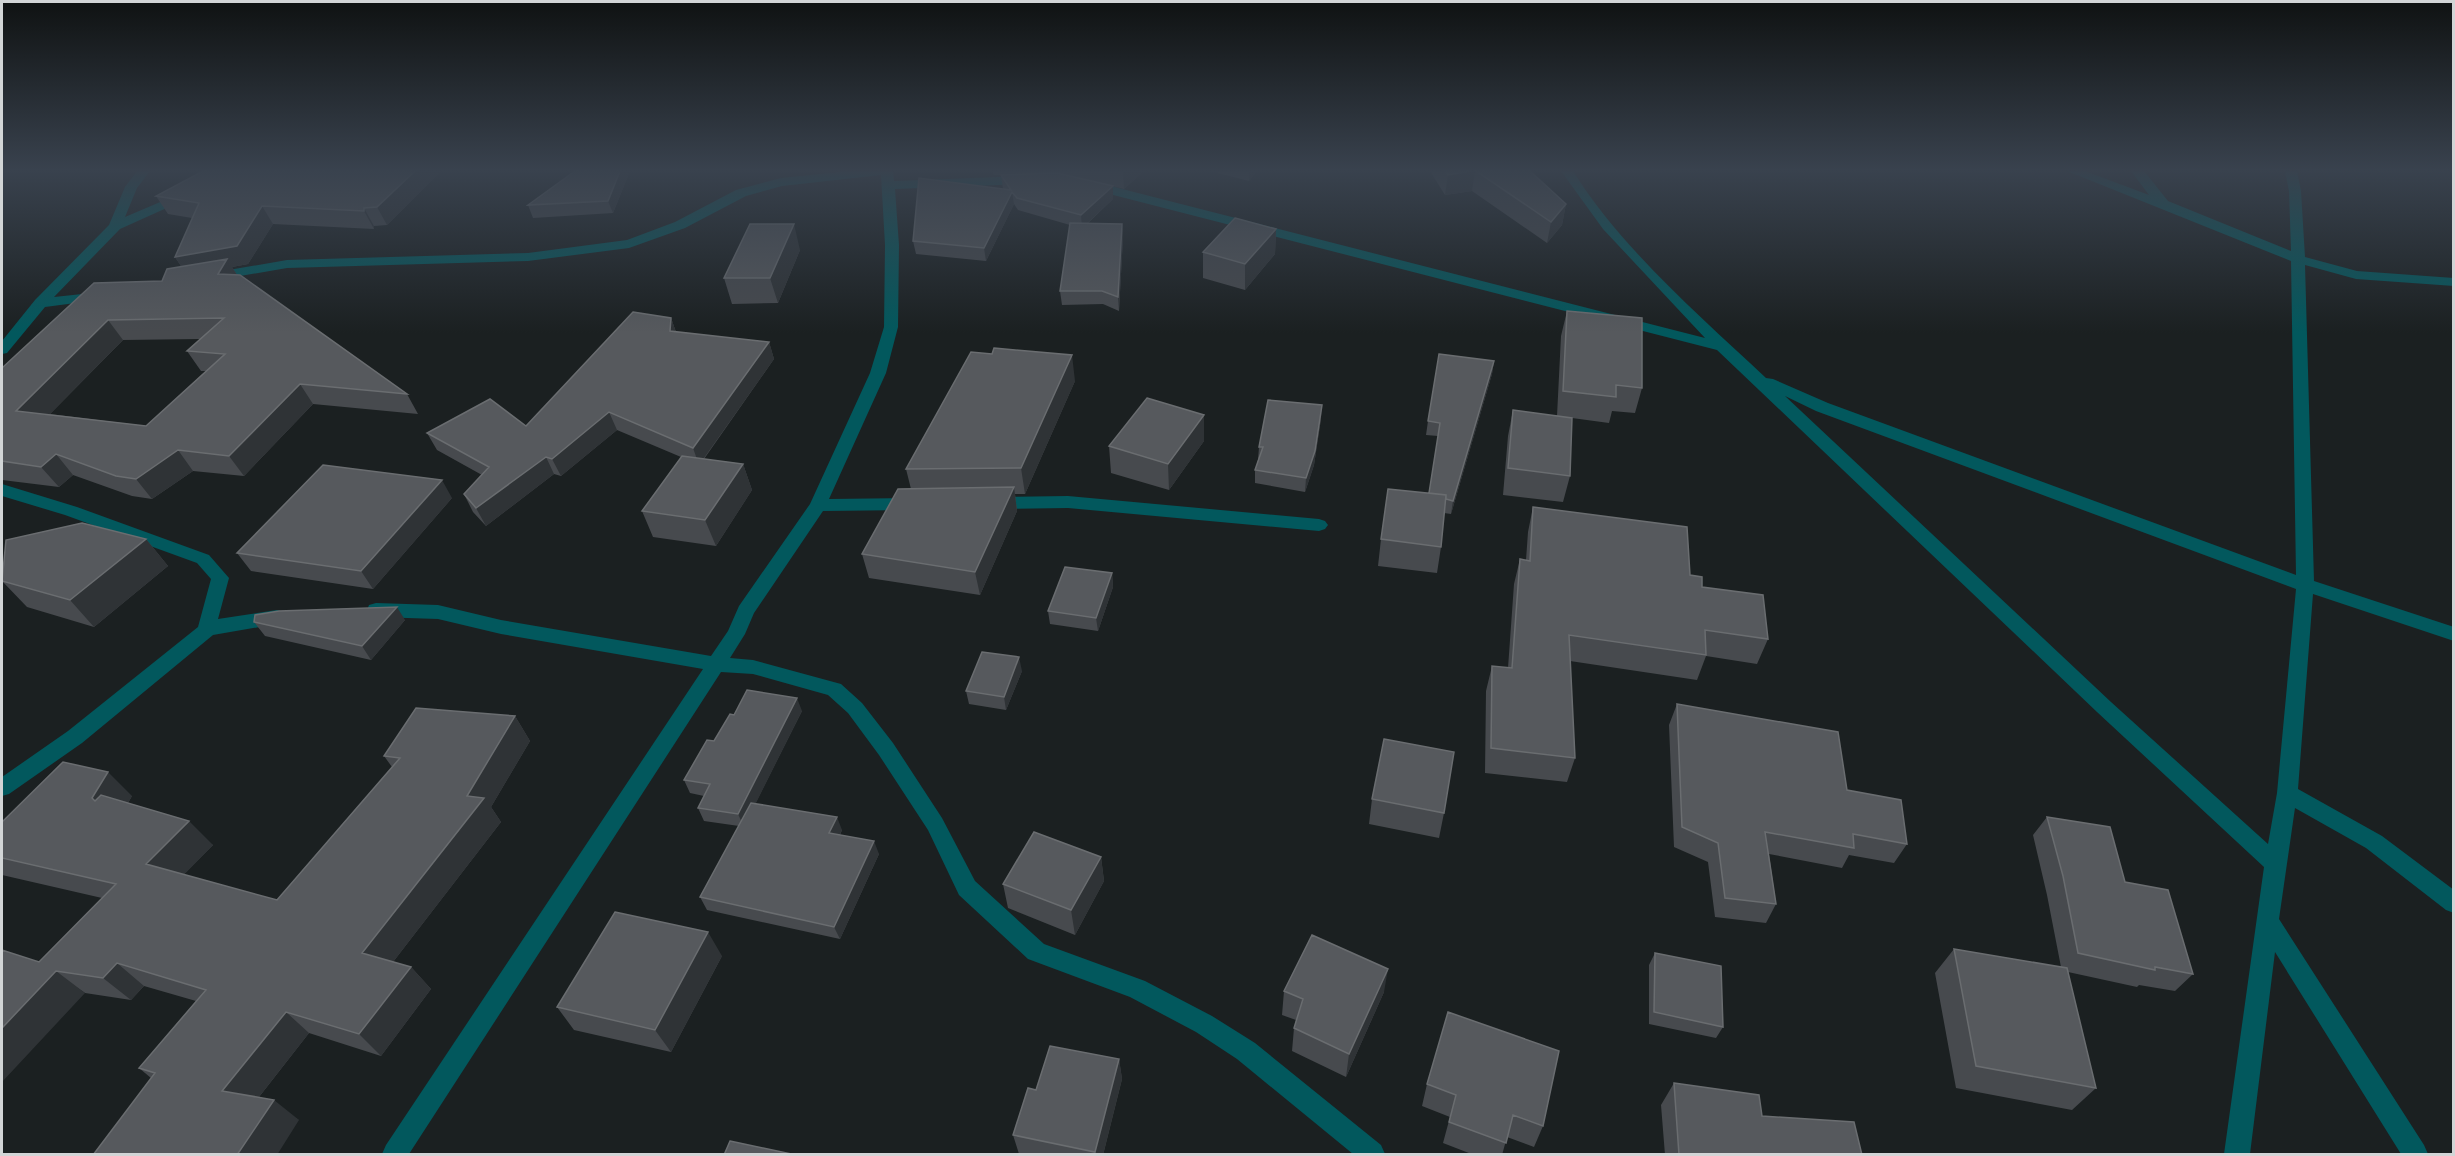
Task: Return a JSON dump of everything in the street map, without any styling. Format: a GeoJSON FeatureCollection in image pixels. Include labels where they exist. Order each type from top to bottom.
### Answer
{"type":"FeatureCollection","features":[{"type":"Feature","properties":{"kind":"street"},"geometry":{"type":"LineString","coordinates":[[196,280],[287,264],[528,257],[628,244],[680,225]]}},
{"type":"Feature","properties":{"kind":"street"},"geometry":{"type":"LineString","coordinates":[[395,1155],[736,634],[746,611],[818,505],[878,373],[891,327],[891,225]]}},
{"type":"Feature","properties":{"kind":"street"},"geometry":{"type":"LineString","coordinates":[[1246,225],[1720,346]]}},
{"type":"Feature","properties":{"kind":"street"},"geometry":{"type":"LineString","coordinates":[[1607,225],[1623,245],[1720,346],[1756,377],[2029,636],[2275,864]]}},
{"type":"Feature","properties":{"kind":"street"},"geometry":{"type":"LineString","coordinates":[[2214,225],[2298,259],[2356,275],[2454,282]]}},
{"type":"Feature","properties":{"kind":"street"},"geometry":{"type":"LineString","coordinates":[[2237,1155],[2275,864],[2287,793],[2305,585],[2296,225]]}},
{"type":"Feature","properties":{"kind":"street"},"geometry":{"type":"LineString","coordinates":[[2,350],[40,303],[115,226]]}},
{"type":"Feature","properties":{"kind":"street"},"geometry":{"type":"LineString","coordinates":[[40,303],[117,293]]}},
{"type":"Feature","properties":{"kind":"street"},"geometry":{"type":"LineString","coordinates":[[1756,377],[1822,407],[2305,585],[2454,634]]}},
{"type":"Feature","properties":{"kind":"street"},"geometry":{"type":"LineString","coordinates":[[2,490],[71,511],[203,559],[220,578],[206,630]]}},
{"type":"Feature","properties":{"kind":"street"},"geometry":{"type":"LineString","coordinates":[[973,503],[1068,502],[1319,525]]}},
{"type":"Feature","properties":{"kind":"street"},"geometry":{"type":"LineString","coordinates":[[818,505],[925,504]]}},
{"type":"Feature","properties":{"kind":"street"},"geometry":{"type":"LineString","coordinates":[[355,611],[438,612],[501,627],[716,664],[753,667],[834,689],[855,708],[886,748],[935,824],[967,888],[1036,952],[1137,989],[1204,1024],[1246,1051],[1372,1155]]}},
{"type":"Feature","properties":{"kind":"street"},"geometry":{"type":"LineString","coordinates":[[2,788],[75,737],[206,630],[226,624],[300,615]]}},
{"type":"Feature","properties":{"kind":"street"},"geometry":{"type":"LineString","coordinates":[[2287,793],[2374,842],[2454,903]]}},
{"type":"Feature","properties":{"kind":"street"},"geometry":{"type":"LineString","coordinates":[[2269,923],[2415,1155]]}},
{"type":"Feature","properties":{"kind":"building"},"geometry":{"type":"Polygon","coordinates":[[[189,225],[250,225],[237,246],[175,257],[189,225]]]}},
{"type":"Feature","properties":{"kind":"building"},"geometry":{"type":"Polygon","coordinates":[[[750,225],[794,225],[770,278],[724,278],[750,225]]]}},
{"type":"Feature","properties":{"kind":"building"},"geometry":{"type":"Polygon","coordinates":[[[915,225],[996,225],[984,248],[913,241],[915,225]]]}},
{"type":"Feature","properties":{"kind":"building"},"geometry":{"type":"Polygon","coordinates":[[[1070,225],[1122,225],[1118,297],[1102,291],[1060,291],[1070,225]]]}},
{"type":"Feature","properties":{"kind":"building"},"geometry":{"type":"Polygon","coordinates":[[[1228,225],[1261,225],[1276,229],[1245,264],[1203,252],[1228,225]]]}},
{"type":"Feature","properties":{"kind":"building"},"geometry":{"type":"Polygon","coordinates":[[[227,259],[218,274],[240,275],[407,394],[300,384],[229,456],[178,450],[136,479],[116,476],[56,454],[41,467],[2,461],[2,368],[94,283],[162,281],[167,269],[227,259]],[[224,318],[108,320],[16,411],[146,426],[225,354],[187,351],[224,318]]]}},
{"type":"Feature","properties":{"kind":"building"},"geometry":{"type":"Polygon","coordinates":[[[1567,311],[1642,318],[1642,388],[1616,385],[1616,397],[1563,391],[1567,311]]]}},
{"type":"Feature","properties":{"kind":"building"},"geometry":{"type":"Polygon","coordinates":[[[633,312],[671,318],[670,331],[769,342],[693,448],[609,412],[552,459],[546,457],[476,508],[464,494],[489,467],[427,433],[490,399],[526,426],[633,312]]]}},
{"type":"Feature","properties":{"kind":"building"},"geometry":{"type":"Polygon","coordinates":[[[994,348],[1072,355],[1021,468],[906,469],[971,352],[992,354],[994,348]]]}},
{"type":"Feature","properties":{"kind":"building"},"geometry":{"type":"Polygon","coordinates":[[[1439,354],[1494,361],[1453,501],[1446,499],[1446,495],[1429,493],[1440,423],[1428,421],[1439,354]]]}},
{"type":"Feature","properties":{"kind":"building"},"geometry":{"type":"Polygon","coordinates":[[[1147,398],[1204,415],[1168,464],[1109,446],[1147,398]]]}},
{"type":"Feature","properties":{"kind":"building"},"geometry":{"type":"Polygon","coordinates":[[[1268,400],[1322,405],[1315,451],[1306,478],[1255,470],[1263,447],[1259,447],[1268,400]]]}},
{"type":"Feature","properties":{"kind":"building"},"geometry":{"type":"Polygon","coordinates":[[[1513,410],[1572,418],[1570,476],[1508,468],[1513,410]]]}},
{"type":"Feature","properties":{"kind":"building"},"geometry":{"type":"Polygon","coordinates":[[[682,456],[743,464],[705,520],[642,511],[682,456]]]}},
{"type":"Feature","properties":{"kind":"building"},"geometry":{"type":"Polygon","coordinates":[[[323,465],[442,480],[361,571],[237,553],[323,465]]]}},
{"type":"Feature","properties":{"kind":"building"},"geometry":{"type":"Polygon","coordinates":[[[1014,487],[975,572],[862,554],[898,489],[1014,487]]]}},
{"type":"Feature","properties":{"kind":"building"},"geometry":{"type":"Polygon","coordinates":[[[1388,489],[1446,495],[1441,547],[1381,539],[1388,489]]]}},
{"type":"Feature","properties":{"kind":"building"},"geometry":{"type":"Polygon","coordinates":[[[1533,507],[1687,527],[1690,575],[1702,577],[1702,587],[1763,595],[1768,639],[1705,630],[1706,655],[1569,635],[1575,758],[1491,748],[1492,666],[1512,668],[1520,559],[1530,561],[1533,507]]]}},
{"type":"Feature","properties":{"kind":"building"},"geometry":{"type":"Polygon","coordinates":[[[82,523],[146,539],[70,600],[2,581],[6,540],[82,523]]]}},
{"type":"Feature","properties":{"kind":"building"},"geometry":{"type":"Polygon","coordinates":[[[1065,567],[1112,573],[1096,618],[1048,611],[1065,567]]]}},
{"type":"Feature","properties":{"kind":"building"},"geometry":{"type":"Polygon","coordinates":[[[397,607],[362,646],[254,622],[255,615],[279,611],[397,607]]]}},
{"type":"Feature","properties":{"kind":"building"},"geometry":{"type":"Polygon","coordinates":[[[982,652],[1019,657],[1004,697],[966,691],[982,652]]]}},
{"type":"Feature","properties":{"kind":"building"},"geometry":{"type":"Polygon","coordinates":[[[747,690],[797,698],[738,814],[698,808],[710,784],[684,780],[707,740],[714,741],[730,714],[734,715],[747,690]]]}},
{"type":"Feature","properties":{"kind":"building"},"geometry":{"type":"Polygon","coordinates":[[[1677,704],[1838,732],[1847,790],[1901,800],[1907,844],[1853,834],[1854,848],[1765,832],[1776,904],[1725,898],[1718,843],[1682,827],[1677,704]]]}},
{"type":"Feature","properties":{"kind":"building"},"geometry":{"type":"Polygon","coordinates":[[[416,708],[515,716],[467,796],[484,798],[362,953],[411,967],[359,1034],[286,1012],[222,1091],[274,1100],[237,1155],[93,1155],[155,1073],[139,1068],[206,990],[117,963],[103,978],[56,971],[2,1028],[2,950],[39,962],[116,884],[2,858],[2,822],[63,762],[108,772],[92,798],[95,801],[101,795],[189,821],[146,864],[277,900],[400,758],[384,756],[416,708]]]}},
{"type":"Feature","properties":{"kind":"building"},"geometry":{"type":"Polygon","coordinates":[[[1384,739],[1454,752],[1444,813],[1372,799],[1384,739]]]}},
{"type":"Feature","properties":{"kind":"building"},"geometry":{"type":"Polygon","coordinates":[[[751,803],[837,817],[829,833],[874,841],[834,927],[700,897],[751,803]]]}},
{"type":"Feature","properties":{"kind":"building"},"geometry":{"type":"Polygon","coordinates":[[[2047,817],[2110,827],[2125,882],[2168,890],[2193,974],[2155,967],[2155,970],[2078,953],[2063,876],[2047,817]]]}},
{"type":"Feature","properties":{"kind":"building"},"geometry":{"type":"Polygon","coordinates":[[[1034,832],[1101,857],[1071,910],[1003,884],[1034,832]]]}},
{"type":"Feature","properties":{"kind":"building"},"geometry":{"type":"Polygon","coordinates":[[[615,912],[708,932],[655,1030],[557,1007],[615,912]]]}},
{"type":"Feature","properties":{"kind":"building"},"geometry":{"type":"Polygon","coordinates":[[[1312,935],[1388,969],[1349,1054],[1294,1028],[1303,999],[1284,991],[1312,935]]]}},
{"type":"Feature","properties":{"kind":"building"},"geometry":{"type":"Polygon","coordinates":[[[1954,949],[2067,968],[2096,1088],[1976,1066],[1954,949]]]}},
{"type":"Feature","properties":{"kind":"building"},"geometry":{"type":"Polygon","coordinates":[[[1655,953],[1721,966],[1723,1027],[1654,1012],[1655,953]]]}},
{"type":"Feature","properties":{"kind":"building"},"geometry":{"type":"Polygon","coordinates":[[[1448,1012],[1559,1051],[1543,1126],[1513,1115],[1506,1143],[1449,1122],[1456,1095],[1427,1084],[1448,1012]]]}},
{"type":"Feature","properties":{"kind":"building"},"geometry":{"type":"Polygon","coordinates":[[[1050,1046],[1119,1059],[1095,1152],[1013,1135],[1028,1088],[1036,1090],[1050,1046]]]}},
{"type":"Feature","properties":{"kind":"building"},"geometry":{"type":"Polygon","coordinates":[[[1674,1083],[1759,1095],[1762,1116],[1854,1122],[1862,1155],[1679,1155],[1674,1083]]]}},
{"type":"Feature","properties":{"kind":"building"},"geometry":{"type":"Polygon","coordinates":[[[730,1141],[796,1155],[724,1155],[730,1141]]]}}]}
